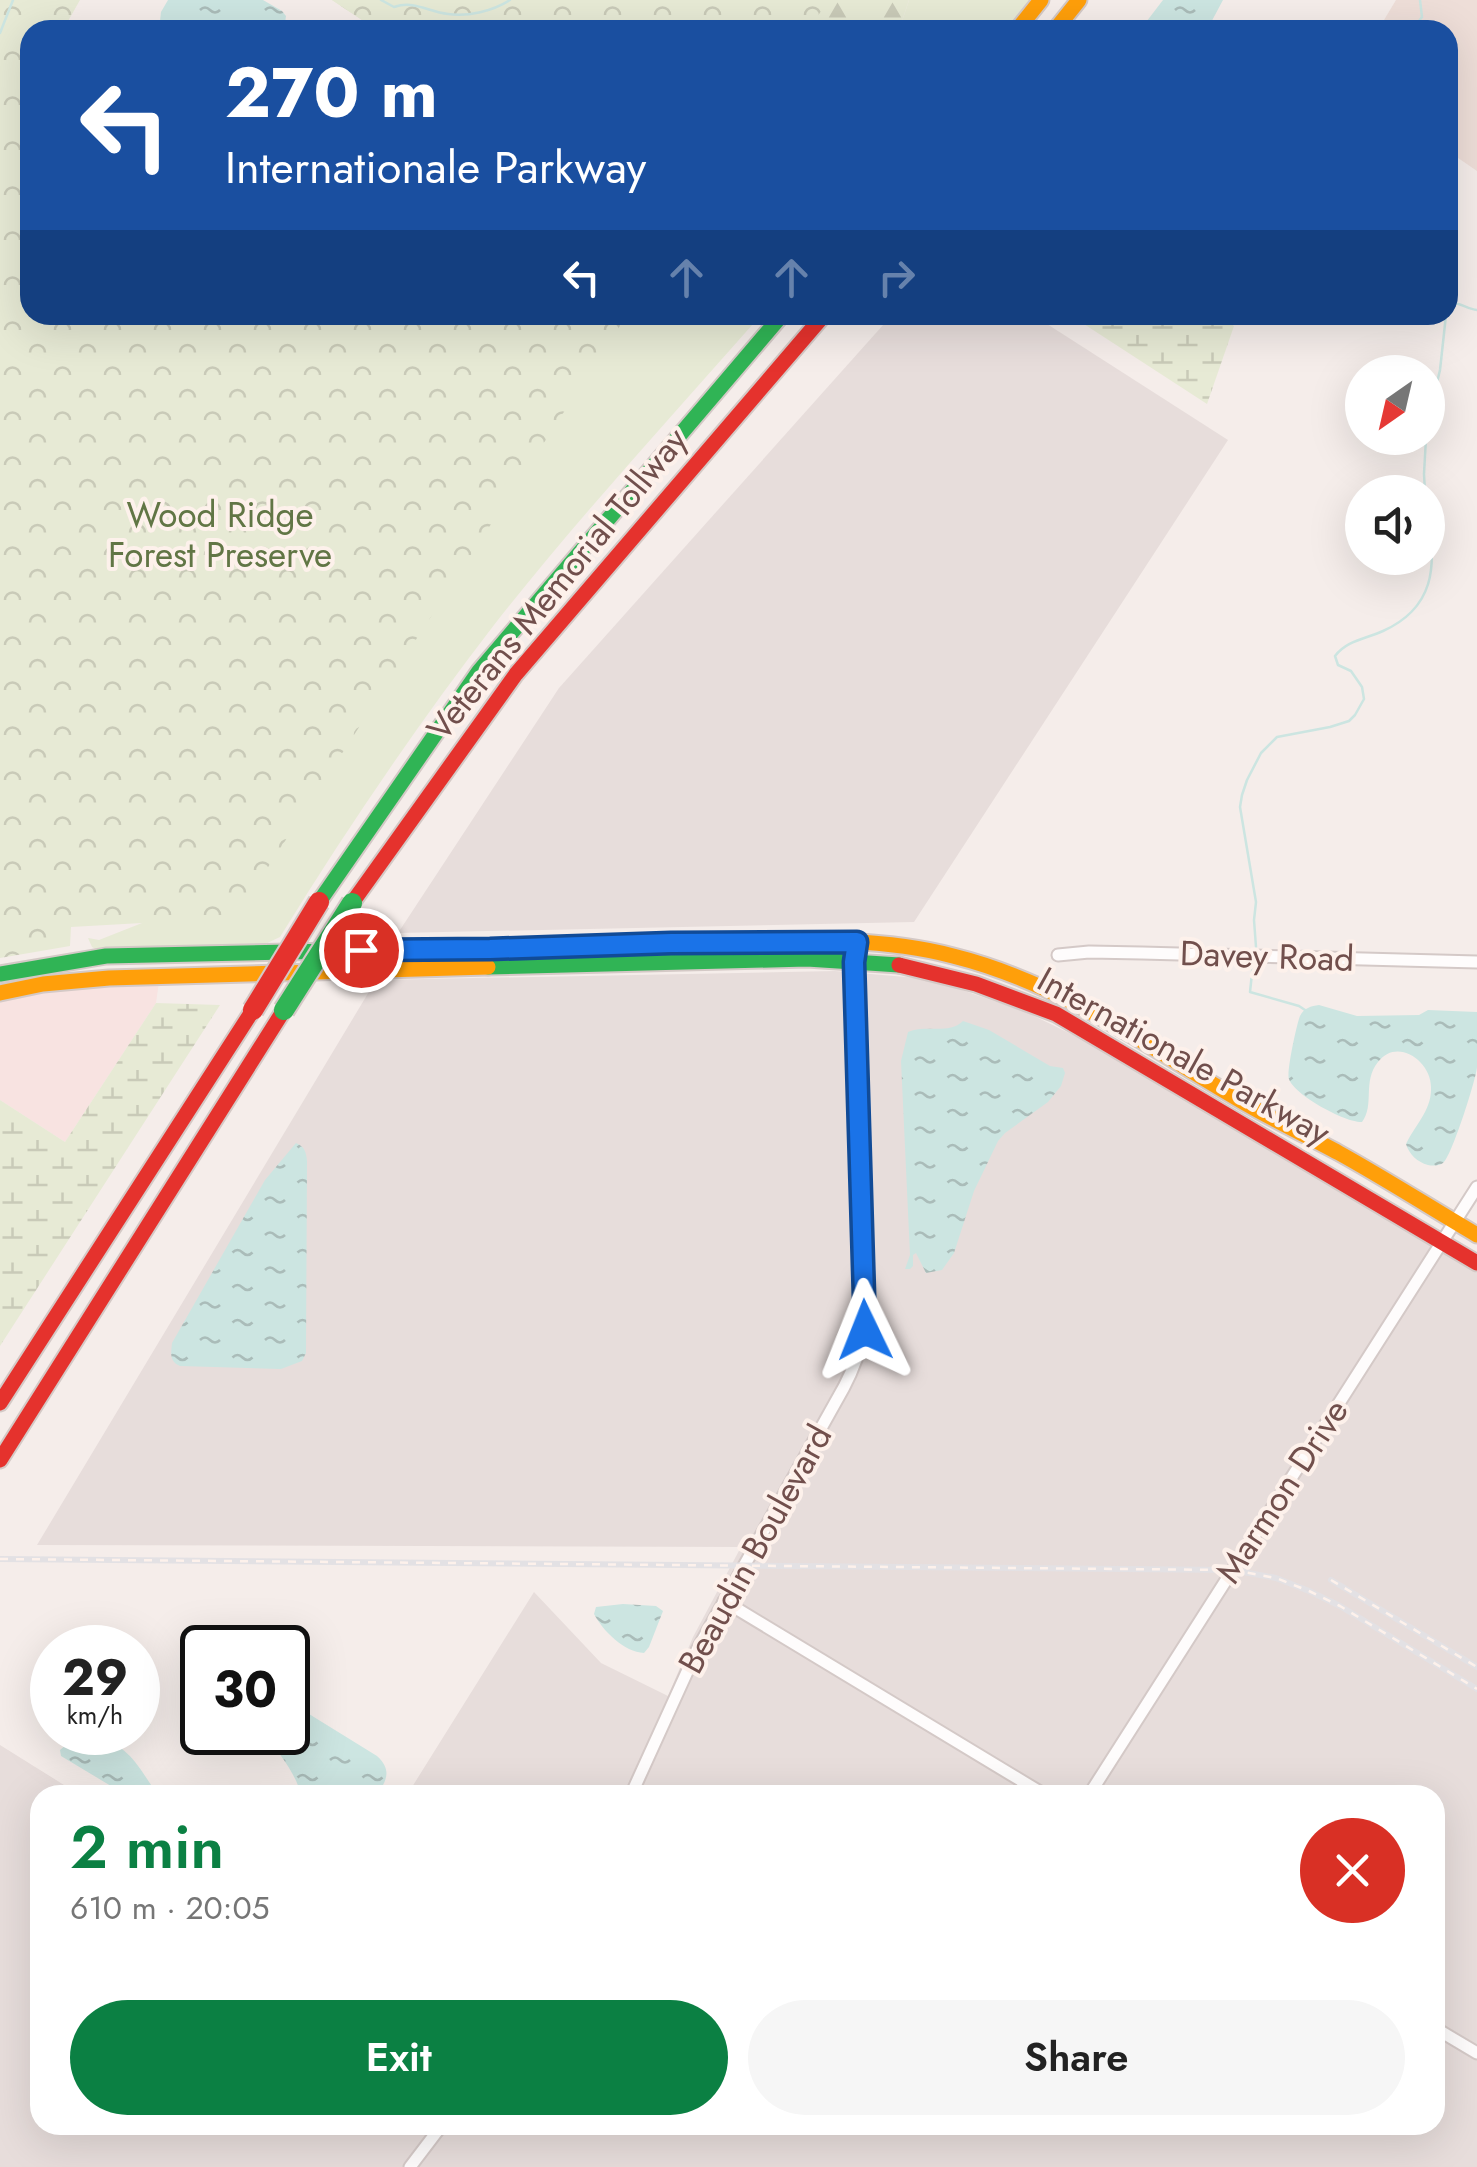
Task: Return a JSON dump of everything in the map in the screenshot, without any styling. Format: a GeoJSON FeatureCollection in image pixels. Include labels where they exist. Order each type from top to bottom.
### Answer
{"type":"FeatureCollection","features":[{"type":"Feature","properties":{"kind":"main road"},"geometry":{"type":"LineString","coordinates":[[1025,20],[1041,0]]}},
{"type":"Feature","properties":{"kind":"main road"},"geometry":{"type":"LineString","coordinates":[[1063,20],[1079,0]]}},
{"type":"Feature","properties":{"kind":"main road","name":"Veterans Memorial Tollway"},"geometry":{"type":"LineString","coordinates":[[0,1402],[319,902],[478,671],[773,325]]}},
{"type":"Feature","properties":{"kind":"main road","name":"Veterans Memorial Tollway"},"geometry":{"type":"LineString","coordinates":[[0,1460],[352,903],[516,674],[815,325]]}},
{"type":"Feature","properties":{"kind":"main road","name":"Internationale Parkway"},"geometry":{"type":"LineString","coordinates":[[0,974],[106,956],[160,954],[671,943],[856,952],[1002,991],[1056,1014],[1477,1263]]}},
{"type":"Feature","properties":{"kind":"main road","name":"Internationale Parkway"},"geometry":{"type":"LineString","coordinates":[[0,993],[79,979],[807,959],[904,946],[951,955],[1026,979],[1107,1020],[1477,1235]]}},
{"type":"Feature","properties":{"kind":"street","name":"Beaudin Boulevard"},"geometry":{"type":"LineString","coordinates":[[635,1785],[696,1650],[856,1364],[865,1330],[856,952]]}},
{"type":"Feature","properties":{"kind":"street","name":"Davey Road"},"geometry":{"type":"LineString","coordinates":[[1058,955],[1089,952],[1477,962]]}},
{"type":"Feature","properties":{"kind":"street","name":"Marmon Drive"},"geometry":{"type":"LineString","coordinates":[[1095,1785],[1477,1187]]}},
{"type":"Feature","properties":{"kind":"street"},"geometry":{"type":"LineString","coordinates":[[724,1600],[1029,1785]]}},
{"type":"Feature","properties":{"kind":"street"},"geometry":{"type":"LineString","coordinates":[[1445,2034],[1477,2052]]}},
{"type":"Feature","properties":{"kind":"street"},"geometry":{"type":"LineString","coordinates":[[410,2167],[434,2135]]}},
{"type":"Feature","properties":{"kind":"shaded area"},"geometry":{"type":"Polygon","coordinates":[[[1396,0],[1477,0],[1477,171],[1458,158],[1458,20],[1384,20],[1396,0]]]}},
{"type":"Feature","properties":{"kind":"shaded area"},"geometry":{"type":"Polygon","coordinates":[[[883,325],[1049,325],[1228,440],[914,922],[398,933],[559,688],[883,325]]]}},
{"type":"Feature","properties":{"kind":"shaded area"},"geometry":{"type":"Polygon","coordinates":[[[835,971],[930,979],[1026,1012],[1110,1053],[1477,1273],[1477,2167],[0,2167],[0,1745],[64,1785],[30,1785],[30,2135],[1445,2135],[1445,1785],[413,1785],[534,1592],[601,1663],[668,1696],[693,1637],[741,1547],[37,1545],[376,980],[835,971]]]}},
{"type":"Feature","properties":{"kind":"shaded area"},"geometry":{"type":"Polygon","coordinates":[[[159,982],[156,1003],[65,1142],[0,1100],[0,999],[92,984],[159,982]]]}},
{"type":"Feature","properties":{"kind":"green space","name":"Wood Ridge Forest Preserve"},"geometry":{"type":"Polygon","coordinates":[[[0,0],[80,0],[69,20],[20,20],[20,325],[620,325],[235,918],[169,916],[142,923],[71,927],[70,946],[0,958],[0,0]]]}},
{"type":"Feature","properties":{"kind":"green space"},"geometry":{"type":"Polygon","coordinates":[[[332,0],[909,0],[902,20],[362,20],[332,0]]]}},
{"type":"Feature","properties":{"kind":"green space"},"geometry":{"type":"Polygon","coordinates":[[[332,0],[828,0],[815,20],[362,20],[332,0]]]}},
{"type":"Feature","properties":{"kind":"green space"},"geometry":{"type":"Polygon","coordinates":[[[909,0],[1030,0],[1014,20],[902,20],[909,0]]]}},
{"type":"Feature","properties":{"kind":"green space"},"geometry":{"type":"Polygon","coordinates":[[[599,325],[752,325],[494,625],[383,778],[280,937],[263,945],[99,951],[88,938],[99,940],[142,923],[599,325]]]}},
{"type":"Feature","properties":{"kind":"green space"},"geometry":{"type":"Polygon","coordinates":[[[1085,325],[1233,325],[1207,404],[1085,325]]]}},
{"type":"Feature","properties":{"kind":"green space"},"geometry":{"type":"Polygon","coordinates":[[[156,1003],[220,1005],[0,1346],[0,1100],[65,1142],[156,1003]]]}},
{"type":"Feature","properties":{"kind":"water"},"geometry":{"type":"Polygon","coordinates":[[[168,0],[263,0],[286,16],[285,20],[160,20],[168,0]]]}},
{"type":"Feature","properties":{"kind":"water"},"geometry":{"type":"Polygon","coordinates":[[[1163,0],[1223,0],[1212,20],[1148,20],[1163,0]]]}},
{"type":"Feature","properties":{"kind":"water"},"geometry":{"type":"Polygon","coordinates":[[[1319,1005],[1357,1016],[1419,1015],[1428,1010],[1477,1012],[1476,1075],[1443,1163],[1431,1166],[1420,1162],[1406,1144],[1431,1095],[1430,1077],[1412,1055],[1394,1052],[1378,1062],[1362,1122],[1321,1107],[1293,1085],[1289,1068],[1299,1020],[1306,1009],[1319,1005]]]}},
{"type":"Feature","properties":{"kind":"water"},"geometry":{"type":"Polygon","coordinates":[[[963,1021],[989,1030],[1050,1066],[1063,1068],[1065,1073],[1061,1086],[1048,1102],[998,1141],[974,1191],[954,1253],[942,1270],[926,1273],[916,1253],[913,1266],[905,1269],[910,1255],[901,1061],[908,1032],[951,1028],[963,1021]]]}},
{"type":"Feature","properties":{"kind":"water"},"geometry":{"type":"Polygon","coordinates":[[[296,1143],[304,1150],[307,1161],[306,1353],[302,1361],[281,1369],[176,1364],[172,1343],[265,1180],[296,1143]]]}},
{"type":"Feature","properties":{"kind":"water"},"geometry":{"type":"Polygon","coordinates":[[[656,1606],[663,1611],[644,1653],[615,1640],[594,1614],[596,1607],[656,1606]]]}},
{"type":"Feature","properties":{"kind":"water"},"geometry":{"type":"Polygon","coordinates":[[[310,1715],[377,1756],[386,1775],[383,1785],[298,1785],[280,1755],[310,1755],[310,1715]]]}},
{"type":"Feature","properties":{"kind":"water"},"geometry":{"type":"Polygon","coordinates":[[[128,1755],[151,1785],[109,1785],[61,1756],[128,1755]]]}},
{"type":"Feature","properties":{"kind":"waterway"},"geometry":{"type":"LineString","coordinates":[[0,33],[13,0]]}},
{"type":"Feature","properties":{"kind":"waterway"},"geometry":{"type":"LineString","coordinates":[[381,0],[394,7],[415,6],[456,15],[480,12],[510,0]]}},
{"type":"Feature","properties":{"kind":"waterway"},"geometry":{"type":"LineString","coordinates":[[1420,0],[1420,20]]}},
{"type":"Feature","properties":{"kind":"waterway"},"geometry":{"type":"LineString","coordinates":[[1458,304],[1477,310]]}},
{"type":"Feature","properties":{"kind":"waterway"},"geometry":{"type":"LineString","coordinates":[[1442,355],[1445,325]]}},
{"type":"Feature","properties":{"kind":"waterway"},"geometry":{"type":"LineString","coordinates":[[1424,475],[1425,455]]}},
{"type":"Feature","properties":{"kind":"waterway"},"geometry":{"type":"LineString","coordinates":[[1256,947],[1256,902],[1240,807],[1247,780],[1261,753],[1277,737],[1330,727],[1355,715],[1364,699],[1362,687],[1351,671],[1338,665],[1335,656],[1351,643],[1383,631],[1413,611],[1430,575]]}},
{"type":"Feature","properties":{"kind":"waterway"},"geometry":{"type":"LineString","coordinates":[[1253,964],[1250,992],[1305,1010]]}},
{"type":"Feature","properties":{"kind":"railway"},"geometry":{"type":"LineString","coordinates":[[0,1559],[1232,1570],[1276,1578],[1340,1606],[1477,1689]]}},
{"type":"Feature","properties":{"kind":"railway"},"geometry":{"type":"LineString","coordinates":[[1331,1580],[1477,1667]]}},
{"type":"Feature","properties":{"kind":"traffic: fast"},"geometry":{"type":"LineString","coordinates":[[319,902],[479,671],[773,325]]}},
{"type":"Feature","properties":{"kind":"traffic: fast"},"geometry":{"type":"LineString","coordinates":[[284,1010],[352,903]]}},
{"type":"Feature","properties":{"kind":"traffic: fast"},"geometry":{"type":"LineString","coordinates":[[0,974],[106,956],[695,943]]}},
{"type":"Feature","properties":{"kind":"traffic: fast"},"geometry":{"type":"LineString","coordinates":[[488,967],[807,959],[899,965]]}},
{"type":"Feature","properties":{"kind":"traffic: slow"},"geometry":{"type":"LineString","coordinates":[[1025,20],[1041,0]]}},
{"type":"Feature","properties":{"kind":"traffic: slow"},"geometry":{"type":"LineString","coordinates":[[1063,20],[1079,0]]}},
{"type":"Feature","properties":{"kind":"traffic: slow"},"geometry":{"type":"LineString","coordinates":[[695,943],[857,942],[922,949],[992,967],[1100,1017],[1477,1235]]}},
{"type":"Feature","properties":{"kind":"traffic: slow"},"geometry":{"type":"LineString","coordinates":[[0,993],[43,984],[109,978],[488,967]]}},
{"type":"Feature","properties":{"kind":"traffic: jam"},"geometry":{"type":"LineString","coordinates":[[352,903],[516,674],[815,325]]}},
{"type":"Feature","properties":{"kind":"traffic: jam"},"geometry":{"type":"LineString","coordinates":[[253,1010],[319,902]]}},
{"type":"Feature","properties":{"kind":"traffic: jam"},"geometry":{"type":"LineString","coordinates":[[899,965],[976,984],[1056,1014],[1477,1263]]}},
{"type":"Feature","properties":{"kind":"traffic: jam"},"geometry":{"type":"LineString","coordinates":[[0,1403],[253,1010]]}},
{"type":"Feature","properties":{"kind":"traffic: jam"},"geometry":{"type":"LineString","coordinates":[[0,1460],[284,1010]]}},
{"type":"Feature","properties":{"kind":"route"},"geometry":{"type":"LineString","coordinates":[[361,950],[857,942],[854,962],[865,1330]]}}]}
